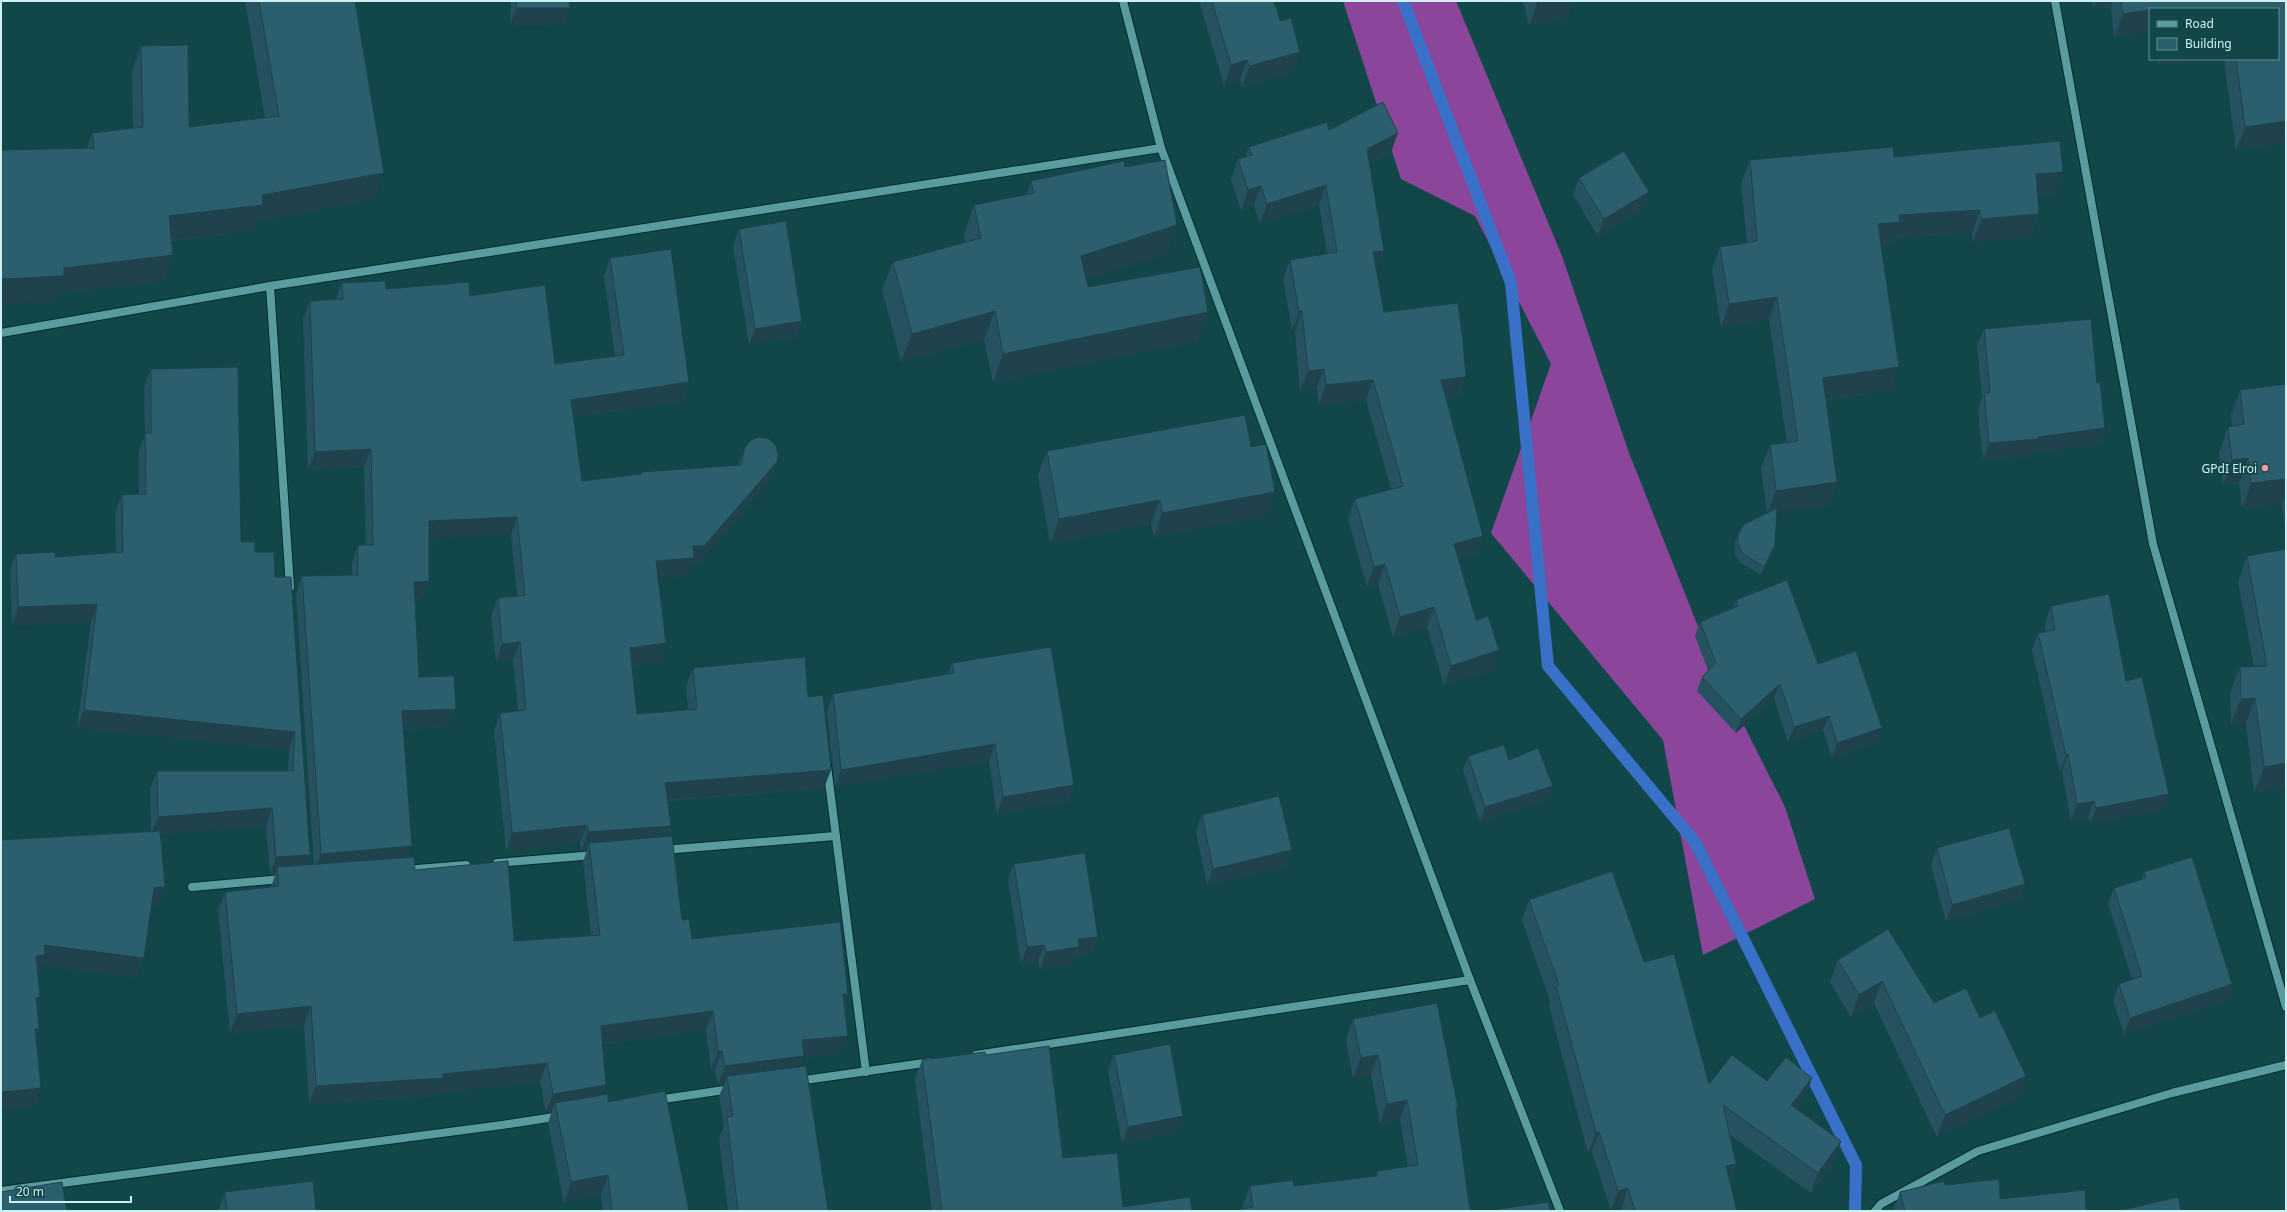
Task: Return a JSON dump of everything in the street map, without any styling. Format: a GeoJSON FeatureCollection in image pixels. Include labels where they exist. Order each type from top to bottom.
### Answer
{"type":"FeatureCollection","features":[{"type":"Feature","properties":{"kind":"street"},"geometry":{"type":"LineString","coordinates":[[1122,1],[1160,148],[1470,980],[1560,1211]]}},
{"type":"Feature","properties":{"kind":"street"},"geometry":{"type":"LineString","coordinates":[[2055,1],[2153,544],[2286,1007]]}},
{"type":"Feature","properties":{"kind":"street"},"geometry":{"type":"LineString","coordinates":[[1,333],[270,286],[1160,148]]}},
{"type":"Feature","properties":{"kind":"street"},"geometry":{"type":"LineString","coordinates":[[270,286],[291,593]]}},
{"type":"Feature","properties":{"kind":"street"},"geometry":{"type":"LineString","coordinates":[[827,759],[835,836],[866,1072]]}},
{"type":"Feature","properties":{"kind":"street"},"geometry":{"type":"LineString","coordinates":[[655,850],[835,836]]}},
{"type":"Feature","properties":{"kind":"street"},"geometry":{"type":"LineString","coordinates":[[490,863],[608,854]]}},
{"type":"Feature","properties":{"kind":"street"},"geometry":{"type":"LineString","coordinates":[[396,871],[474,864]]}},
{"type":"Feature","properties":{"kind":"street"},"geometry":{"type":"LineString","coordinates":[[192,887],[294,878]]}},
{"type":"Feature","properties":{"kind":"street"},"geometry":{"type":"LineString","coordinates":[[968,1057],[1470,980]]}},
{"type":"Feature","properties":{"kind":"street"},"geometry":{"type":"LineString","coordinates":[[787,1082],[937,1061]]}},
{"type":"Feature","properties":{"kind":"street"},"geometry":{"type":"LineString","coordinates":[[1875,1211],[1881,1204],[1978,1151],[2172,1093],[2286,1066]]}},
{"type":"Feature","properties":{"kind":"street"},"geometry":{"type":"LineString","coordinates":[[647,1102],[739,1088]]}},
{"type":"Feature","properties":{"kind":"street"},"geometry":{"type":"LineString","coordinates":[[1,1191],[502,1125],[570,1114]]}},
{"type":"Feature","properties":{"kind":"shaded area"},"geometry":{"type":"Polygon","coordinates":[[[1343,1],[1456,1],[1562,256],[1629,453],[1713,664],[1785,807],[1815,899],[1703,955],[1663,740],[1491,533],[1551,364],[1475,216],[1401,179],[1343,1]]]}},
{"type":"Feature","properties":{"kind":"building"},"geometry":{"type":"Polygon","coordinates":[[[259,1],[355,1],[384,173],[262,195],[263,205],[169,216],[173,255],[64,268],[64,276],[1,279],[1,150],[94,148],[92,133],[143,127],[141,46],[188,45],[189,127],[279,116],[259,1]]]}},
{"type":"Feature","properties":{"kind":"building"},"geometry":{"type":"Polygon","coordinates":[[[516,1],[569,1],[570,8],[516,8],[516,1]]]}},
{"type":"Feature","properties":{"kind":"building"},"geometry":{"type":"Polygon","coordinates":[[[1212,1],[1274,1],[1280,21],[1291,18],[1300,52],[1249,66],[1247,60],[1231,65],[1212,1]]]}},
{"type":"Feature","properties":{"kind":"building"},"geometry":{"type":"Polygon","coordinates":[[[2121,1],[2286,1],[2286,121],[2245,127],[2236,60],[2279,60],[2279,8],[2149,8],[2149,10],[2123,14],[2121,1]]]}},
{"type":"Feature","properties":{"kind":"building"},"geometry":{"type":"Polygon","coordinates":[[[1383,102],[1398,133],[1367,149],[1384,251],[1373,252],[1384,312],[1458,303],[1463,342],[1466,377],[1441,380],[1483,536],[1454,544],[1476,620],[1488,616],[1499,650],[1451,666],[1434,607],[1400,617],[1385,564],[1374,567],[1355,499],[1403,486],[1373,380],[1326,385],[1324,369],[1308,371],[1302,311],[1299,312],[1290,260],[1337,252],[1326,185],[1267,204],[1261,186],[1248,190],[1238,159],[1252,155],[1249,147],[1327,122],[1329,130],[1383,102]]]}},
{"type":"Feature","properties":{"kind":"building"},"geometry":{"type":"Polygon","coordinates":[[[2060,141],[2063,172],[2036,174],[2039,214],[1981,219],[1980,210],[1899,215],[1900,222],[1878,224],[1899,367],[1823,378],[1837,482],[1776,491],[1770,445],[1798,441],[1777,297],[1729,304],[1720,247],[1757,241],[1750,160],[1893,147],[1894,157],[2060,141]]]}},
{"type":"Feature","properties":{"kind":"building"},"geometry":{"type":"Polygon","coordinates":[[[1624,151],[1649,192],[1604,219],[1579,178],[1624,151]]]}},
{"type":"Feature","properties":{"kind":"building"},"geometry":{"type":"Polygon","coordinates":[[[1165,160],[1177,225],[1081,256],[1088,287],[1200,267],[1208,312],[1003,354],[995,311],[912,334],[893,262],[981,238],[974,205],[1034,193],[1031,181],[1124,161],[1125,167],[1165,160]]]}},
{"type":"Feature","properties":{"kind":"building"},"geometry":{"type":"Polygon","coordinates":[[[786,221],[802,321],[755,329],[739,229],[786,221]]]}},
{"type":"Feature","properties":{"kind":"building"},"geometry":{"type":"Polygon","coordinates":[[[671,249],[689,382],[571,400],[582,481],[642,474],[641,472],[741,465],[745,447],[751,440],[760,437],[769,439],[776,446],[778,455],[777,462],[704,546],[693,546],[694,558],[656,561],[666,643],[630,648],[637,714],[697,709],[693,668],[805,657],[808,697],[823,695],[831,770],[665,783],[671,826],[588,832],[587,825],[512,833],[500,713],[526,710],[520,642],[502,644],[498,598],[525,595],[517,517],[429,521],[429,581],[414,582],[419,677],[454,676],[456,709],[402,711],[412,846],[321,854],[302,576],[358,575],[358,545],[373,545],[371,449],[315,452],[310,301],[343,299],[342,283],[385,281],[386,289],[469,282],[470,296],[545,285],[555,364],[624,355],[610,258],[671,249]]]}},
{"type":"Feature","properties":{"kind":"building"},"geometry":{"type":"Polygon","coordinates":[[[2091,319],[2097,383],[2100,382],[2105,428],[2038,437],[2039,439],[1989,443],[1984,393],[1990,393],[1984,329],[2091,319]]]}},
{"type":"Feature","properties":{"kind":"building"},"geometry":{"type":"Polygon","coordinates":[[[238,367],[241,542],[255,542],[255,552],[274,552],[275,577],[291,577],[310,855],[276,857],[272,808],[158,817],[157,771],[293,771],[295,732],[84,710],[97,604],[18,607],[16,554],[55,552],[55,557],[123,552],[122,495],[146,494],[145,433],[151,433],[151,369],[238,367]]]}},
{"type":"Feature","properties":{"kind":"building"},"geometry":{"type":"Polygon","coordinates":[[[2286,384],[2286,479],[2251,483],[2248,458],[2232,460],[2228,427],[2244,424],[2240,390],[2286,384]]]}},
{"type":"Feature","properties":{"kind":"building"},"geometry":{"type":"Polygon","coordinates":[[[1245,415],[1251,447],[1266,444],[1275,492],[1162,513],[1160,500],[1059,519],[1047,451],[1245,415]]]}},
{"type":"Feature","properties":{"kind":"building"},"geometry":{"type":"Polygon","coordinates":[[[1777,508],[1775,545],[1764,567],[1742,553],[1738,544],[1738,535],[1743,525],[1777,508]]]}},
{"type":"Feature","properties":{"kind":"building"},"geometry":{"type":"Polygon","coordinates":[[[2286,549],[2286,763],[2264,767],[2255,698],[2241,699],[2240,667],[2267,666],[2247,556],[2286,549]]]}},
{"type":"Feature","properties":{"kind":"building"},"geometry":{"type":"Polygon","coordinates":[[[1787,580],[1818,664],[1856,651],[1882,728],[1837,743],[1829,716],[1794,727],[1780,684],[1741,719],[1702,677],[1716,663],[1700,622],[1738,606],[1736,600],[1787,580]]]}},
{"type":"Feature","properties":{"kind":"building"},"geometry":{"type":"Polygon","coordinates":[[[2109,594],[2126,681],[2142,677],[2169,794],[2096,808],[2094,801],[2077,804],[2068,754],[2066,755],[2038,633],[2055,630],[2051,606],[2109,594]]]}},
{"type":"Feature","properties":{"kind":"building"},"geometry":{"type":"Polygon","coordinates":[[[1051,647],[1074,785],[1003,797],[995,744],[841,770],[833,694],[954,673],[952,663],[1051,647]]]}},
{"type":"Feature","properties":{"kind":"building"},"geometry":{"type":"Polygon","coordinates":[[[1504,745],[1509,760],[1538,748],[1553,786],[1485,807],[1468,756],[1504,745]]]}},
{"type":"Feature","properties":{"kind":"building"},"geometry":{"type":"Polygon","coordinates":[[[1279,796],[1292,850],[1213,869],[1202,815],[1279,796]]]}},
{"type":"Feature","properties":{"kind":"building"},"geometry":{"type":"Polygon","coordinates":[[[2009,828],[2025,884],[1952,905],[1937,848],[2009,828]]]}},
{"type":"Feature","properties":{"kind":"building"},"geometry":{"type":"Polygon","coordinates":[[[160,831],[165,887],[154,888],[144,958],[44,945],[45,955],[36,956],[40,997],[36,998],[39,1029],[35,1029],[41,1088],[2,1092],[1,840],[160,831]]]}},
{"type":"Feature","properties":{"kind":"building"},"geometry":{"type":"Polygon","coordinates":[[[672,836],[682,920],[689,919],[692,939],[840,922],[848,994],[843,994],[848,1036],[802,1040],[804,1056],[725,1066],[722,1051],[718,1051],[713,1011],[601,1026],[606,1085],[553,1094],[547,1063],[443,1074],[443,1078],[316,1086],[311,1006],[237,1014],[225,892],[279,886],[277,867],[414,857],[415,870],[508,861],[514,941],[600,935],[589,843],[672,836]]]}},
{"type":"Feature","properties":{"kind":"building"},"geometry":{"type":"Polygon","coordinates":[[[1085,853],[1098,937],[1078,939],[1079,947],[1046,952],[1044,945],[1027,947],[1014,864],[1085,853]]]}},
{"type":"Feature","properties":{"kind":"building"},"geometry":{"type":"Polygon","coordinates":[[[2192,857],[2232,984],[2130,1018],[2119,984],[2142,976],[2114,888],[2146,878],[2144,872],[2192,857]]]}},
{"type":"Feature","properties":{"kind":"building"},"geometry":{"type":"Polygon","coordinates":[[[1612,871],[1644,962],[1674,954],[1709,1084],[1732,1055],[1767,1081],[1786,1057],[1812,1078],[1791,1105],[1841,1141],[1818,1173],[1723,1105],[1736,1164],[1726,1166],[1737,1211],[1635,1211],[1628,1188],[1618,1191],[1599,1132],[1596,1133],[1556,986],[1559,985],[1529,900],[1612,871]]]}},
{"type":"Feature","properties":{"kind":"building"},"geometry":{"type":"Polygon","coordinates":[[[1888,929],[1934,1003],[1966,988],[1980,1018],[1995,1011],[2026,1076],[1945,1115],[1882,981],[1859,995],[1838,960],[1888,929]]]}},
{"type":"Feature","properties":{"kind":"building"},"geometry":{"type":"Polygon","coordinates":[[[1437,1003],[1458,1108],[1456,1108],[1470,1211],[1230,1211],[1253,1207],[1250,1186],[1293,1180],[1294,1186],[1377,1176],[1377,1171],[1418,1165],[1407,1100],[1387,1104],[1378,1055],[1361,1058],[1353,1019],[1437,1003]]]}},
{"type":"Feature","properties":{"kind":"building"},"geometry":{"type":"Polygon","coordinates":[[[1170,1044],[1183,1116],[1128,1127],[1114,1055],[1170,1044]]]}},
{"type":"Feature","properties":{"kind":"building"},"geometry":{"type":"Polygon","coordinates":[[[1049,1046],[1063,1158],[1117,1153],[1123,1207],[1190,1197],[1192,1211],[942,1211],[922,1060],[985,1052],[986,1055],[1049,1046]]]}},
{"type":"Feature","properties":{"kind":"building"},"geometry":{"type":"Polygon","coordinates":[[[806,1066],[828,1211],[738,1211],[727,1117],[733,1116],[727,1076],[806,1066]]]}},
{"type":"Feature","properties":{"kind":"building"},"geometry":{"type":"Polygon","coordinates":[[[665,1091],[689,1211],[612,1211],[608,1175],[571,1182],[555,1103],[608,1094],[608,1102],[665,1091]]]}},
{"type":"Feature","properties":{"kind":"building"},"geometry":{"type":"Polygon","coordinates":[[[1999,1179],[2000,1199],[2085,1190],[2086,1211],[1905,1211],[1900,1192],[1944,1181],[1945,1185],[1999,1179]]]}},
{"type":"Feature","properties":{"kind":"building"},"geometry":{"type":"Polygon","coordinates":[[[313,1181],[316,1211],[227,1211],[225,1192],[313,1181]]]}},
{"type":"Feature","properties":{"kind":"building"},"geometry":{"type":"Polygon","coordinates":[[[62,1182],[67,1211],[1,1211],[1,1192],[62,1182]]]}},
{"type":"Feature","properties":{"kind":"building"},"geometry":{"type":"Polygon","coordinates":[[[2178,1197],[2181,1211],[2123,1210],[2178,1197]]]}},
{"type":"Feature","properties":{"kind":"building"},"geometry":{"type":"Polygon","coordinates":[[[1548,1202],[1550,1211],[1486,1211],[1548,1202]]]}},
{"type":"Feature","properties":{"kind":"waterway"},"geometry":{"type":"LineString","coordinates":[[1403,1],[1511,283],[1548,666],[1695,842],[1856,1165],[1855,1211]]}},
{"type":"Feature","properties":{"kind":"place","name":"GPdI Elroi"},"geometry":{"type":"Point","coordinates":[2265,468]}}]}
